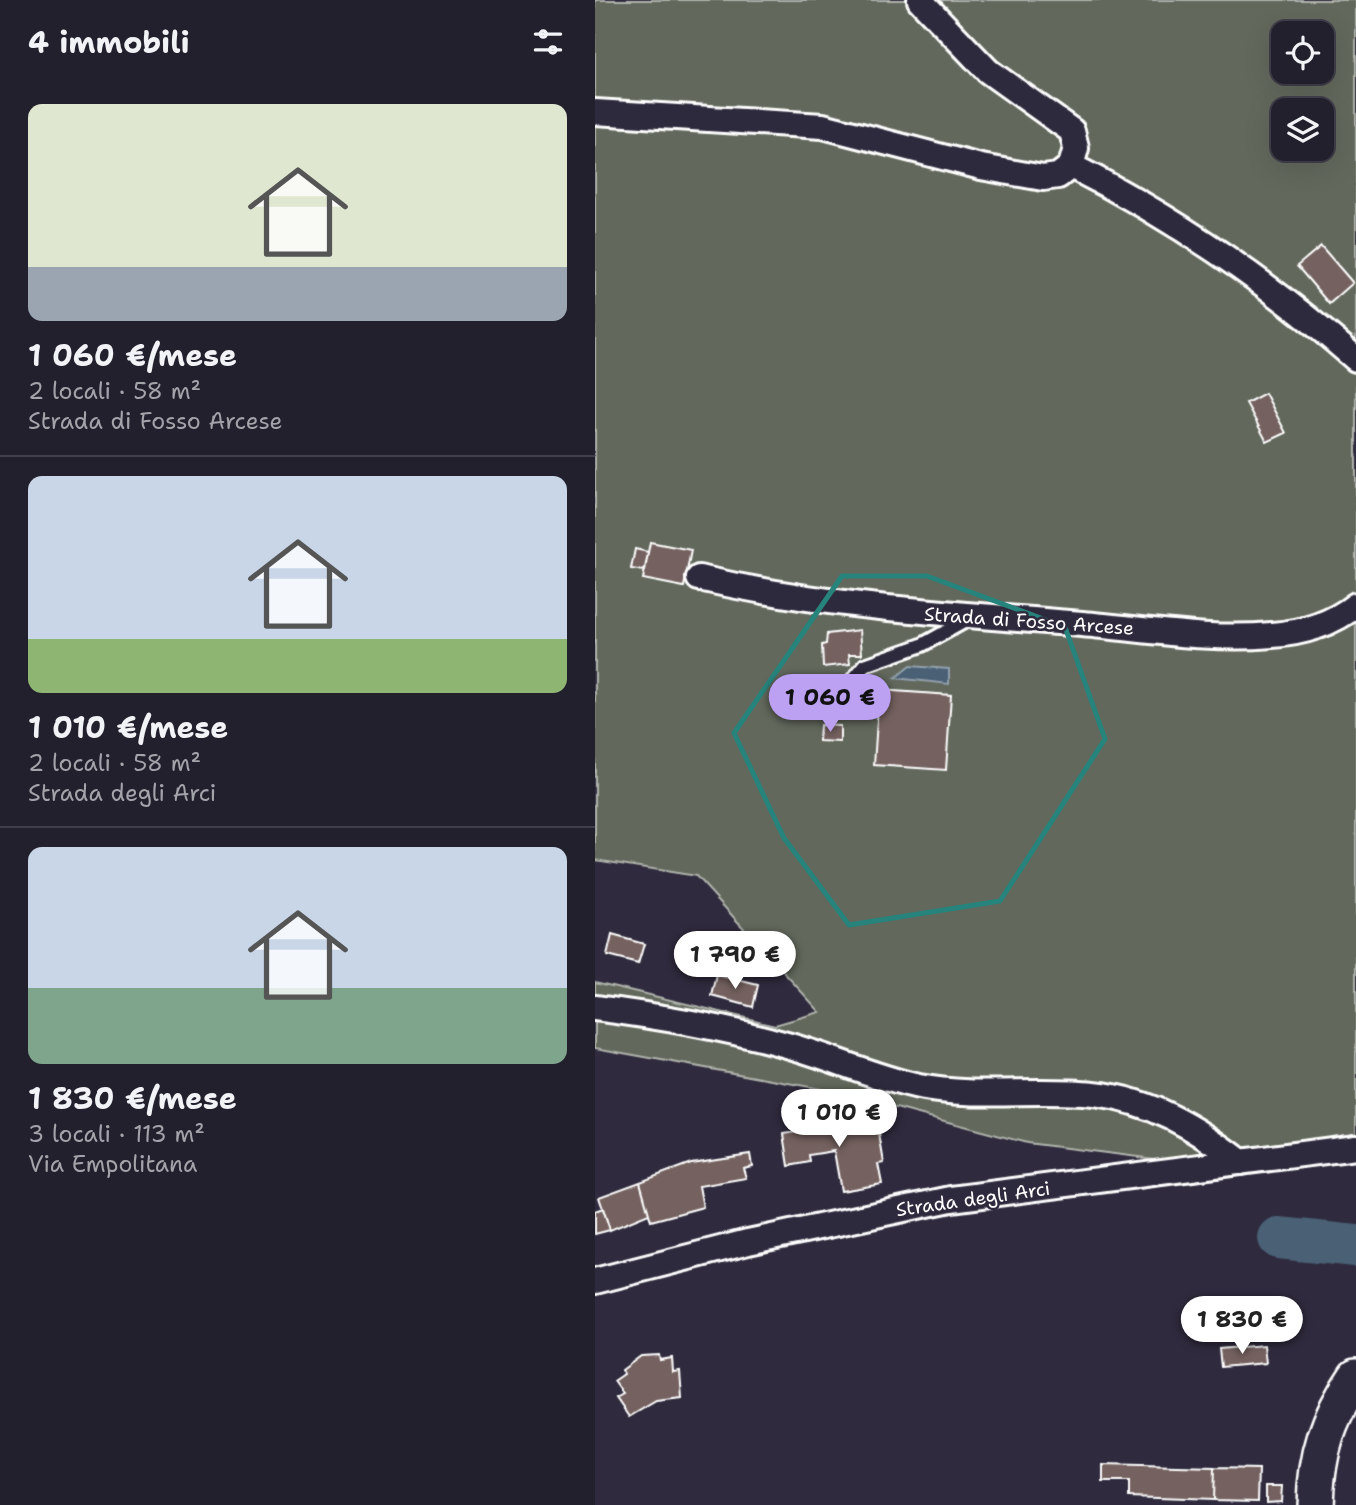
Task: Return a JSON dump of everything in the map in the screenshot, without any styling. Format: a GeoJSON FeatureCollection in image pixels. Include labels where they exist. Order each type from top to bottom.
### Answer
{"type":"FeatureCollection","features":[{"type":"Feature","properties":{"kind":"main road"},"geometry":{"type":"LineString","coordinates":[[1315,1505],[1318,1462],[1324,1436],[1334,1412],[1356,1377]]}},
{"type":"Feature","properties":{"kind":"street"},"geometry":{"type":"LineString","coordinates":[[595,112],[823,126],[981,167],[1043,178],[1058,176],[1071,166],[1076,148],[1072,131],[988,71],[920,0]]}},
{"type":"Feature","properties":{"kind":"street"},"geometry":{"type":"LineString","coordinates":[[1071,166],[1188,230],[1275,292],[1356,359]]}},
{"type":"Feature","properties":{"kind":"street","name":"Strada di Fosso Arcese"},"geometry":{"type":"LineString","coordinates":[[699,578],[820,602],[972,618],[1186,634],[1263,636],[1321,625],[1356,605]]}},
{"type":"Feature","properties":{"kind":"street"},"geometry":{"type":"LineString","coordinates":[[595,1008],[775,1042],[920,1087],[966,1093],[1079,1093],[1118,1098],[1182,1122],[1241,1162]]}},
{"type":"Feature","properties":{"kind":"street","name":"Strada degli Arci"},"geometry":{"type":"LineString","coordinates":[[595,1280],[748,1241],[925,1203],[1356,1147]]}},
{"type":"Feature","properties":{"kind":"lane"},"geometry":{"type":"LineString","coordinates":[[836,700],[865,665],[922,645],[972,618]]}},
{"type":"Feature","properties":{"kind":"highlighted area"},"geometry":{"type":"Polygon","coordinates":[[[842,576],[927,576],[1065,627],[1105,739],[1000,901],[849,925],[784,838],[734,733],[842,576]]]}},
{"type":"Feature","properties":{"kind":"green space"},"geometry":{"type":"Polygon","coordinates":[[[595,0],[1356,0],[1356,1133],[1162,1160],[1027,1143],[832,1091],[595,1048],[595,982],[775,1025],[820,1012],[696,876],[595,860],[595,0]]]}},
{"type":"Feature","properties":{"kind":"water"},"geometry":{"type":"Polygon","coordinates":[[[910,666],[949,669],[949,684],[895,678],[910,666]]]}},
{"type":"Feature","properties":{"kind":"building"},"geometry":{"type":"Polygon","coordinates":[[[1321,246],[1353,283],[1329,304],[1297,266],[1321,246]]]}},
{"type":"Feature","properties":{"kind":"building"},"geometry":{"type":"Polygon","coordinates":[[[1265,393],[1286,433],[1267,442],[1246,403],[1265,393]]]}},
{"type":"Feature","properties":{"kind":"building"},"geometry":{"type":"Polygon","coordinates":[[[650,542],[691,550],[684,587],[643,579],[650,542]]]}},
{"type":"Feature","properties":{"kind":"building"},"geometry":{"type":"Polygon","coordinates":[[[635,549],[648,552],[645,571],[631,569],[635,549]]]}},
{"type":"Feature","properties":{"kind":"building"},"geometry":{"type":"Polygon","coordinates":[[[860,630],[862,654],[849,654],[850,664],[823,667],[822,645],[826,644],[827,634],[860,630]]]}},
{"type":"Feature","properties":{"kind":"building"},"geometry":{"type":"Polygon","coordinates":[[[879,690],[951,695],[946,770],[874,765],[879,690]]]}},
{"type":"Feature","properties":{"kind":"building"},"geometry":{"type":"Polygon","coordinates":[[[820,725],[840,726],[840,742],[819,741],[820,725]]]}},
{"type":"Feature","properties":{"kind":"building"},"geometry":{"type":"Polygon","coordinates":[[[612,935],[644,944],[638,964],[607,956],[612,935]]]}},
{"type":"Feature","properties":{"kind":"building"},"geometry":{"type":"Polygon","coordinates":[[[717,975],[758,985],[753,1007],[712,996],[717,975]]]}},
{"type":"Feature","properties":{"kind":"building"},"geometry":{"type":"Polygon","coordinates":[[[828,1111],[831,1130],[877,1122],[884,1163],[878,1164],[882,1184],[841,1191],[834,1151],[809,1155],[810,1162],[789,1166],[784,1134],[797,1132],[795,1117],[828,1111]]]}},
{"type":"Feature","properties":{"kind":"building"},"geometry":{"type":"Polygon","coordinates":[[[750,1154],[752,1166],[743,1168],[746,1178],[699,1186],[703,1207],[651,1221],[640,1182],[691,1163],[750,1154]]]}},
{"type":"Feature","properties":{"kind":"building"},"geometry":{"type":"Polygon","coordinates":[[[640,1182],[649,1214],[610,1230],[599,1197],[640,1182]]]}},
{"type":"Feature","properties":{"kind":"building"},"geometry":{"type":"Polygon","coordinates":[[[603,1208],[610,1230],[595,1234],[595,1211],[603,1208]]]}},
{"type":"Feature","properties":{"kind":"building"},"geometry":{"type":"Polygon","coordinates":[[[1264,1345],[1266,1363],[1221,1367],[1219,1349],[1264,1345]]]}},
{"type":"Feature","properties":{"kind":"building"},"geometry":{"type":"Polygon","coordinates":[[[659,1355],[660,1360],[672,1358],[673,1372],[680,1371],[682,1398],[656,1401],[629,1417],[616,1398],[623,1394],[614,1381],[624,1374],[622,1370],[641,1356],[659,1355]]]}},
{"type":"Feature","properties":{"kind":"building"},"geometry":{"type":"Polygon","coordinates":[[[1103,1465],[1214,1468],[1213,1500],[1129,1497],[1129,1482],[1103,1482],[1103,1465]]]}},
{"type":"Feature","properties":{"kind":"building"},"geometry":{"type":"Polygon","coordinates":[[[1214,1468],[1259,1469],[1258,1501],[1213,1500],[1214,1468]]]}},
{"type":"Feature","properties":{"kind":"building"},"geometry":{"type":"Polygon","coordinates":[[[1266,1486],[1282,1486],[1281,1501],[1266,1502],[1266,1486]]]}},
{"type":"Feature","properties":{"kind":"waterway"},"geometry":{"type":"LineString","coordinates":[[1279,1238],[1356,1246]]}}]}
